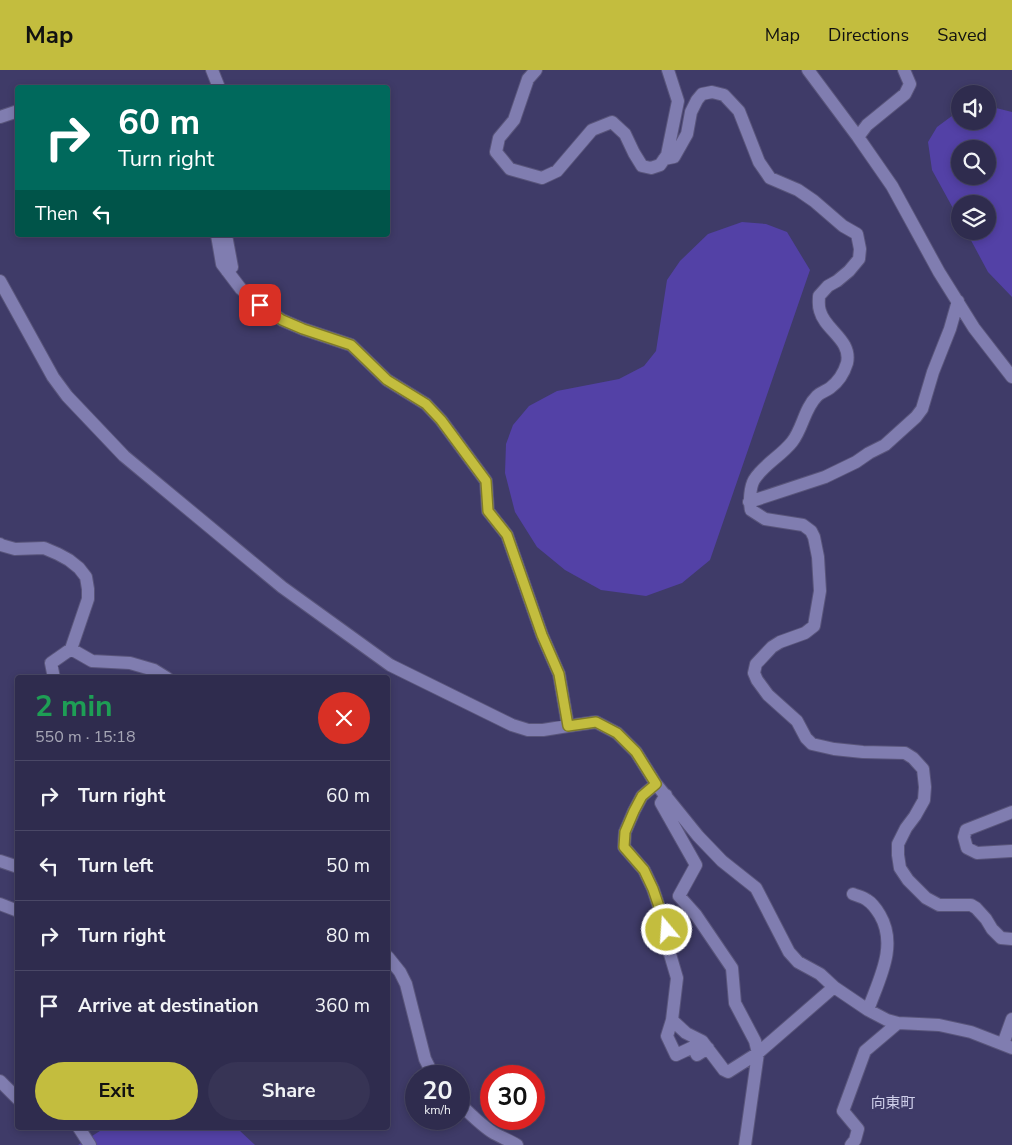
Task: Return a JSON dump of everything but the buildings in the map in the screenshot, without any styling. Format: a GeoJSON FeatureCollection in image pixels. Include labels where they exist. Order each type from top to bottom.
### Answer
{"type":"FeatureCollection","features":[{"type":"Feature","properties":{"kind":"street"},"geometry":{"type":"LineString","coordinates":[[212,70],[218,85]]}},
{"type":"Feature","properties":{"kind":"street"},"geometry":{"type":"LineString","coordinates":[[536,70],[528,79],[514,120],[499,138],[496,152],[510,169],[542,178],[556,171],[592,130],[612,122],[625,134],[642,166],[651,168],[660,165],[667,155],[678,101],[668,70]]}},
{"type":"Feature","properties":{"kind":"street"},"geometry":{"type":"LineString","coordinates":[[808,70],[892,186],[974,328],[1012,377]]}},
{"type":"Feature","properties":{"kind":"street"},"geometry":{"type":"LineString","coordinates":[[858,137],[867,125],[905,94],[910,84],[904,70]]}},
{"type":"Feature","properties":{"kind":"street"},"geometry":{"type":"LineString","coordinates":[[664,158],[674,158],[687,134],[691,112],[702,94],[712,92],[724,95],[739,111],[759,162],[770,178],[798,190],[843,226],[857,234],[860,249],[859,259],[849,271],[828,286],[819,296],[819,310],[824,320],[842,340],[846,350],[847,362],[841,377],[830,388],[818,394],[809,406],[793,441],[754,480],[750,502],[751,510],[765,519],[803,526],[811,531],[818,557],[820,591],[814,626],[805,633],[772,647],[756,664],[754,673],[768,695],[797,721],[806,738],[812,744],[834,749],[863,752],[905,753],[913,758],[922,769],[925,787],[924,800],[898,844],[900,868],[908,880],[926,898],[939,905],[971,906],[976,908],[1001,938],[1012,939]]}},
{"type":"Feature","properties":{"kind":"street"},"geometry":{"type":"LineString","coordinates":[[0,117],[15,113]]}},
{"type":"Feature","properties":{"kind":"street"},"geometry":{"type":"LineString","coordinates":[[217,237],[222,264],[241,289],[282,320],[351,345],[387,380],[426,404],[441,420],[486,481],[488,511],[507,535],[542,635],[559,674],[568,726]]}},
{"type":"Feature","properties":{"kind":"street"},"geometry":{"type":"LineString","coordinates":[[226,237],[232,267],[227,271]]}},
{"type":"Feature","properties":{"kind":"street"},"geometry":{"type":"LineString","coordinates":[[0,281],[53,377],[67,396],[124,456],[282,587],[390,665],[512,725],[528,730],[543,730],[596,722],[617,733],[636,752],[656,784],[698,836],[722,861],[756,888],[789,952],[798,962],[820,974],[834,987],[868,1010],[887,1020],[898,1023],[939,1025],[971,1032],[1008,1046],[1012,1019]]}},
{"type":"Feature","properties":{"kind":"street"},"geometry":{"type":"LineString","coordinates":[[750,502],[825,477],[856,462],[869,452],[885,445],[916,417],[922,409],[958,301]]}},
{"type":"Feature","properties":{"kind":"street"},"geometry":{"type":"LineString","coordinates":[[0,544],[15,549],[44,548],[68,560],[79,568],[86,577],[88,599],[71,649],[51,663],[53,675]]}},
{"type":"Feature","properties":{"kind":"street"},"geometry":{"type":"LineString","coordinates":[[71,649],[92,661],[130,663],[154,670],[162,675]]}},
{"type":"Feature","properties":{"kind":"street"},"geometry":{"type":"LineString","coordinates":[[656,784],[642,796],[634,811],[625,832],[624,847],[644,870],[653,889],[667,930],[667,944],[677,978],[672,1020],[667,1036],[676,1055],[693,1047],[697,1055],[708,1048]]}},
{"type":"Feature","properties":{"kind":"street"},"geometry":{"type":"LineString","coordinates":[[666,795],[661,803],[696,865],[679,896],[696,915],[732,968],[735,1003],[755,1042],[758,1053],[745,1145]]}},
{"type":"Feature","properties":{"kind":"street"},"geometry":{"type":"LineString","coordinates":[[1011,852],[977,853],[967,848],[964,837],[966,830],[1012,812]]}},
{"type":"Feature","properties":{"kind":"street"},"geometry":{"type":"LineString","coordinates":[[0,861],[15,867]]}},
{"type":"Feature","properties":{"kind":"street"},"geometry":{"type":"LineString","coordinates":[[853,894],[869,901],[877,911],[884,923],[888,938],[887,957],[868,1010]]}},
{"type":"Feature","properties":{"kind":"street"},"geometry":{"type":"LineString","coordinates":[[0,904],[15,910]]}},
{"type":"Feature","properties":{"kind":"street"},"geometry":{"type":"LineString","coordinates":[[390,960],[400,972],[406,984],[428,1065]]}},
{"type":"Feature","properties":{"kind":"street"},"geometry":{"type":"LineString","coordinates":[[672,1020],[686,1034],[702,1041],[724,1070],[728,1072],[758,1053],[834,987]]}},
{"type":"Feature","properties":{"kind":"street"},"geometry":{"type":"LineString","coordinates":[[851,1145],[855,1140],[858,1129],[843,1111],[865,1051],[898,1023]]}},
{"type":"Feature","properties":{"kind":"street"},"geometry":{"type":"LineString","coordinates":[[0,1082],[15,1096]]}},
{"type":"Feature","properties":{"kind":"street"},"geometry":{"type":"LineString","coordinates":[[470,1113],[493,1132],[517,1145]]}},
{"type":"Feature","properties":{"kind":"street"},"geometry":{"type":"LineString","coordinates":[[80,1130],[90,1145]]}},
{"type":"Feature","properties":{"kind":"shaded area"},"geometry":{"type":"Polygon","coordinates":[[[996,108],[1012,112],[1012,297],[988,272],[971,240],[996,240],[996,195],[951,195],[951,205],[932,170],[928,142],[937,127],[951,117],[951,130],[996,130],[996,108]]]}},
{"type":"Feature","properties":{"kind":"shaded area"},"geometry":{"type":"Polygon","coordinates":[[[742,222],[766,224],[787,232],[810,270],[710,560],[682,583],[646,596],[601,590],[565,570],[537,547],[515,512],[505,473],[506,444],[513,425],[529,406],[557,391],[619,379],[644,366],[656,351],[667,280],[680,261],[708,234],[742,222]]]}},
{"type":"Feature","properties":{"kind":"shaded area"},"geometry":{"type":"Polygon","coordinates":[[[101,1130],[239,1130],[255,1145],[78,1145],[101,1130]]]}},
{"type":"Feature","properties":{"kind":"district","name":"向東町"},"geometry":{"type":"Point","coordinates":[893,1103]}},
{"type":"Feature","properties":{"kind":"route"},"geometry":{"type":"LineString","coordinates":[[260,305],[282,320],[351,345],[387,380],[426,404],[441,420],[486,481],[488,511],[507,535],[542,635],[559,674],[568,726],[596,722],[617,733],[636,752],[656,784],[642,796],[634,811],[625,832],[624,847],[644,870],[653,889],[667,930]]}}]}
